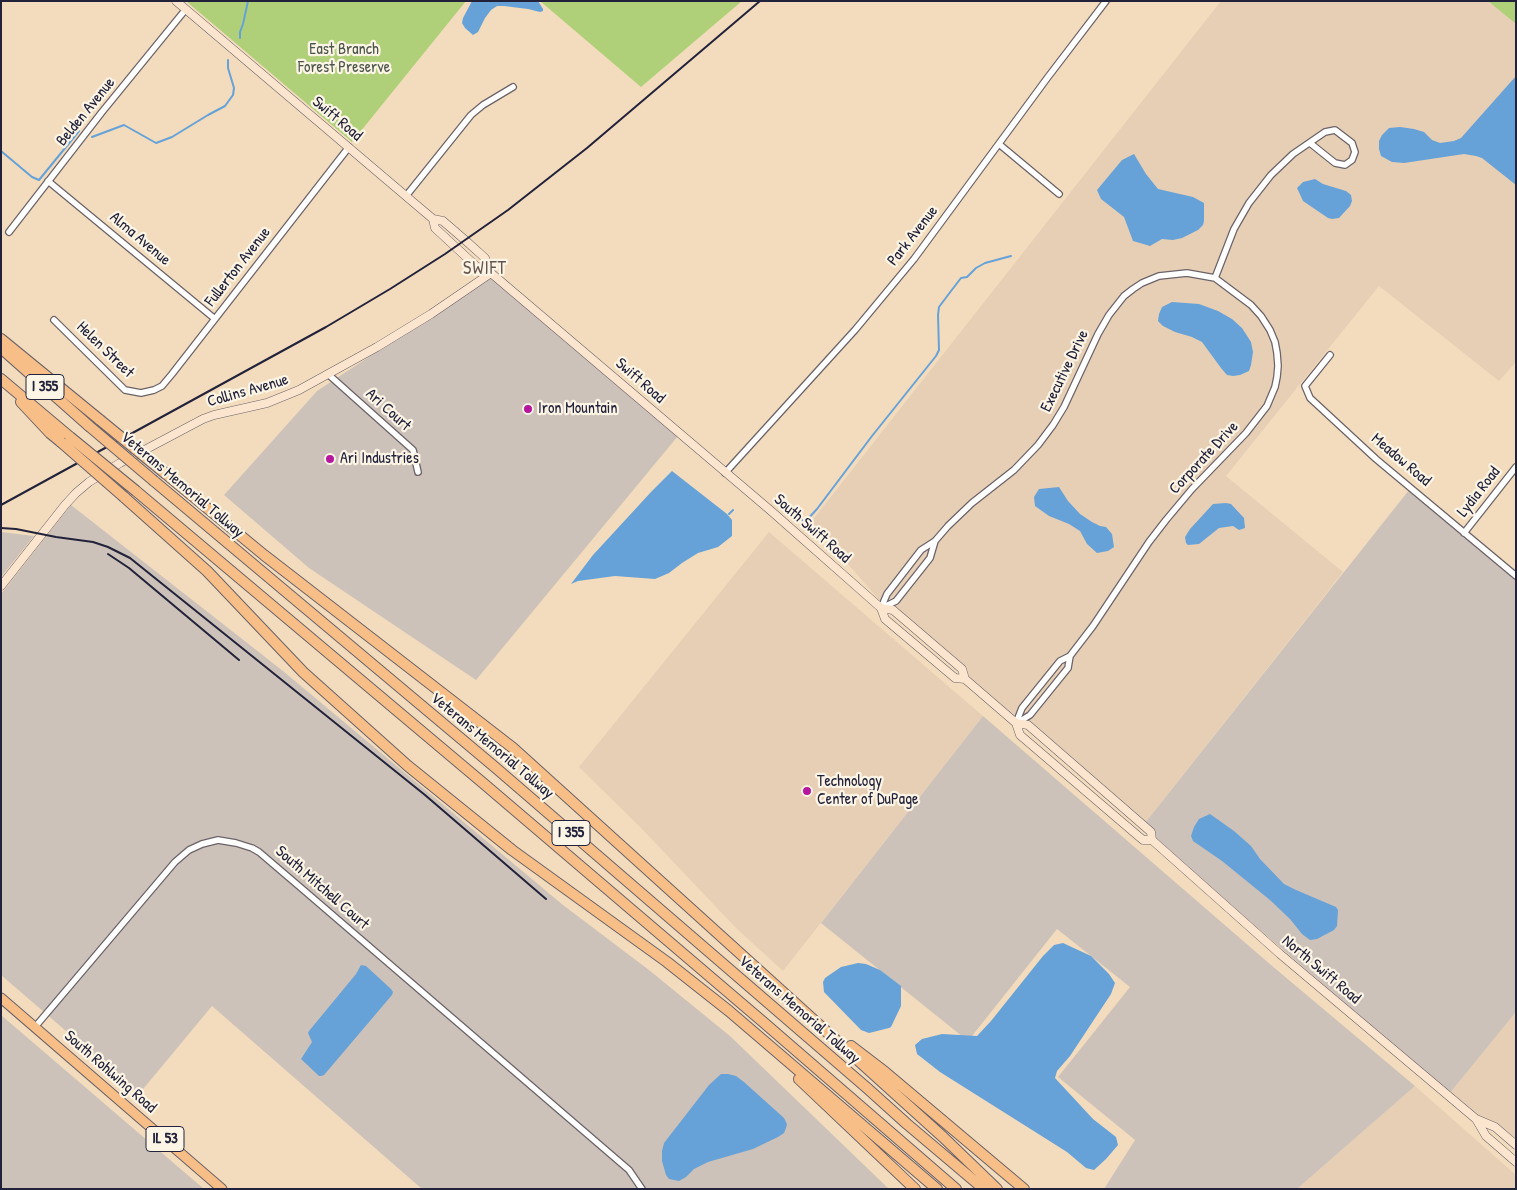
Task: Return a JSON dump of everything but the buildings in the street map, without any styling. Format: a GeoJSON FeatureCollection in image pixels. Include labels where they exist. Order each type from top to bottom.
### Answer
{"type":"FeatureCollection","features":[{"type":"Feature","properties":{"kind":"highway"},"geometry":{"type":"LineString","coordinates":[[1,339],[271,561],[513,748],[943,1137],[997,1189]]}},
{"type":"Feature","properties":{"kind":"highway","name":"Veterans Memorial Tollway"},"geometry":{"type":"LineString","coordinates":[[1,348],[89,426],[496,768],[984,1189]]}},
{"type":"Feature","properties":{"kind":"highway"},"geometry":{"type":"LineString","coordinates":[[1,380],[50,433],[207,571],[303,672],[415,772],[512,850],[667,962],[728,1011],[937,1189]]}},
{"type":"Feature","properties":{"kind":"highway","name":"Veterans Memorial Tollway"},"geometry":{"type":"LineString","coordinates":[[1,380],[483,783],[956,1189]]}},
{"type":"Feature","properties":{"kind":"highway"},"geometry":{"type":"LineString","coordinates":[[784,993],[885,1072],[1024,1189]]}},
{"type":"Feature","properties":{"kind":"highway"},"geometry":{"type":"LineString","coordinates":[[728,1011],[915,1189]]}},
{"type":"Feature","properties":{"kind":"main road","name":"South Rohlwing Road"},"geometry":{"type":"LineString","coordinates":[[1,998],[222,1189]]}},
{"type":"Feature","properties":{"kind":"street","name":"Swift Road"},"geometry":{"type":"LineString","coordinates":[[176,1],[433,219],[443,221],[485,258],[491,273]]}},
{"type":"Feature","properties":{"kind":"street","name":"Park Avenue"},"geometry":{"type":"LineString","coordinates":[[724,473],[855,330],[928,242],[1056,65],[1106,1]]}},
{"type":"Feature","properties":{"kind":"street","name":"Belden Avenue"},"geometry":{"type":"LineString","coordinates":[[9,232],[186,9]]}},
{"type":"Feature","properties":{"kind":"street"},"geometry":{"type":"LineString","coordinates":[[406,196],[471,116],[483,105],[513,87]]}},
{"type":"Feature","properties":{"kind":"street"},"geometry":{"type":"LineString","coordinates":[[1215,278],[1234,229],[1260,188],[1277,168],[1293,154],[1325,132],[1335,130],[1352,143],[1355,152],[1352,160],[1345,165],[1335,163],[1310,143]]}},
{"type":"Feature","properties":{"kind":"street"},"geometry":{"type":"LineString","coordinates":[[999,144],[1059,194]]}},
{"type":"Feature","properties":{"kind":"street","name":"Fullerton Avenue"},"geometry":{"type":"LineString","coordinates":[[141,393],[154,390],[166,381],[349,147]]}},
{"type":"Feature","properties":{"kind":"street","name":"Alma Avenue"},"geometry":{"type":"LineString","coordinates":[[48,181],[215,319]]}},
{"type":"Feature","properties":{"kind":"street","name":"Swift Road"},"geometry":{"type":"LineString","coordinates":[[433,219],[435,228],[476,266],[491,273],[724,473]]}},
{"type":"Feature","properties":{"kind":"street","name":"Collins Avenue"},"geometry":{"type":"LineString","coordinates":[[1,586],[76,492],[89,482],[120,463],[203,419],[281,398],[329,375],[431,314],[491,273]]}},
{"type":"Feature","properties":{"kind":"street","name":"Executive Drive"},"geometry":{"type":"LineString","coordinates":[[882,608],[887,594],[921,550],[935,541],[956,517],[1014,470],[1038,445],[1064,407],[1098,334],[1124,296],[1142,283],[1159,276],[1188,273],[1215,278]]}},
{"type":"Feature","properties":{"kind":"street","name":"Corporate Drive"},"geometry":{"type":"LineString","coordinates":[[1016,723],[1030,715],[1068,668],[1070,656],[1166,520],[1192,489],[1246,433],[1272,396],[1278,366],[1275,342],[1270,330],[1251,305],[1215,278]]}},
{"type":"Feature","properties":{"kind":"street","name":"Helen Street"},"geometry":{"type":"LineString","coordinates":[[54,320],[125,390],[141,393]]}},
{"type":"Feature","properties":{"kind":"street","name":"Meadow Road"},"geometry":{"type":"LineString","coordinates":[[1330,355],[1305,386],[1310,398],[1376,459],[1516,576]]}},
{"type":"Feature","properties":{"kind":"street","name":"Ari Court"},"geometry":{"type":"LineString","coordinates":[[329,375],[413,450],[418,472]]}},
{"type":"Feature","properties":{"kind":"street","name":"Lydia Road"},"geometry":{"type":"LineString","coordinates":[[1464,533],[1516,468]]}},
{"type":"Feature","properties":{"kind":"street","name":"South Swift Road"},"geometry":{"type":"LineString","coordinates":[[724,473],[882,608],[893,610],[955,663],[962,669],[965,679],[1016,723]]}},
{"type":"Feature","properties":{"kind":"street","name":"Executive Drive"},"geometry":{"type":"LineString","coordinates":[[882,608],[896,601],[925,565],[930,558],[935,541]]}},
{"type":"Feature","properties":{"kind":"street","name":"South Swift Road"},"geometry":{"type":"LineString","coordinates":[[882,608],[885,619],[954,678],[965,679]]}},
{"type":"Feature","properties":{"kind":"street","name":"Corporate Drive"},"geometry":{"type":"LineString","coordinates":[[1016,723],[1022,708],[1060,660],[1070,656]]}},
{"type":"Feature","properties":{"kind":"street","name":"North Swift Road"},"geometry":{"type":"LineString","coordinates":[[1152,840],[1143,840],[1056,766],[1020,734],[1016,723],[1028,725],[1151,832],[1152,840],[1280,954],[1476,1119],[1495,1127],[1516,1145]]}},
{"type":"Feature","properties":{"kind":"street","name":"South Mitchell Court"},"geometry":{"type":"LineString","coordinates":[[35,1027],[175,862],[189,850],[202,844],[218,840],[236,843],[259,852],[629,1170],[642,1189]]}},
{"type":"Feature","properties":{"kind":"street","name":"North Swift Road"},"geometry":{"type":"LineString","coordinates":[[1476,1119],[1486,1136],[1516,1162]]}},
{"type":"Feature","properties":{"kind":"shaded area"},"geometry":{"type":"Polygon","coordinates":[[[1221,1],[1488,1],[1516,24],[1516,362],[1499,381],[1379,286],[1226,476],[1343,572],[1141,828],[881,602],[811,522],[1221,1]]]}},
{"type":"Feature","properties":{"kind":"shaded area"},"geometry":{"type":"Polygon","coordinates":[[[492,276],[678,436],[476,680],[309,568],[224,495],[317,391],[492,276]]]}},
{"type":"Feature","properties":{"kind":"shaded area"},"geometry":{"type":"Polygon","coordinates":[[[1413,485],[1516,572],[1516,1012],[1450,1093],[1141,828],[1413,485]]]}},
{"type":"Feature","properties":{"kind":"shaded area"},"geometry":{"type":"Polygon","coordinates":[[[71,505],[283,671],[563,905],[649,970],[730,1036],[889,1189],[422,1189],[212,1006],[139,1094],[1,975],[1,594],[71,505]]]}},
{"type":"Feature","properties":{"kind":"shaded area"},"geometry":{"type":"Polygon","coordinates":[[[1,532],[34,536],[1,577],[1,532]]]}},
{"type":"Feature","properties":{"kind":"shaded area"},"geometry":{"type":"Polygon","coordinates":[[[769,532],[983,716],[783,971],[736,928],[642,829],[579,767],[769,532]]]}},
{"type":"Feature","properties":{"kind":"shaded area"},"geometry":{"type":"Polygon","coordinates":[[[983,716],[1271,965],[1415,1086],[1297,1189],[1104,1189],[1135,1140],[1058,1077],[1130,987],[1057,929],[968,1041],[821,923],[983,716]]]}},
{"type":"Feature","properties":{"kind":"shaded area"},"geometry":{"type":"Polygon","coordinates":[[[1516,1012],[1516,1150],[1450,1093],[1516,1012]]]}},
{"type":"Feature","properties":{"kind":"shaded area"},"geometry":{"type":"Polygon","coordinates":[[[1,1015],[204,1189],[1,1189],[1,1015]]]}},
{"type":"Feature","properties":{"kind":"shaded area"},"geometry":{"type":"Polygon","coordinates":[[[1415,1086],[1516,1175],[1516,1189],[1297,1189],[1415,1086]]]}},
{"type":"Feature","properties":{"kind":"green space","name":"East Branch Forest Preserve"},"geometry":{"type":"Polygon","coordinates":[[[186,1],[466,1],[352,142],[186,1]]]}},
{"type":"Feature","properties":{"kind":"green space"},"geometry":{"type":"Polygon","coordinates":[[[540,1],[742,1],[641,87],[540,1]]]}},
{"type":"Feature","properties":{"kind":"green space"},"geometry":{"type":"Polygon","coordinates":[[[1488,1],[1516,1],[1516,24],[1488,1]]]}},
{"type":"Feature","properties":{"kind":"water"},"geometry":{"type":"Polygon","coordinates":[[[472,1],[538,1],[543,11],[497,6],[491,10],[478,32],[473,35],[462,23],[472,1]]]}},
{"type":"Feature","properties":{"kind":"water"},"geometry":{"type":"Polygon","coordinates":[[[1516,76],[1516,185],[1482,158],[1476,156],[1464,154],[1404,163],[1392,162],[1381,156],[1379,141],[1389,128],[1414,129],[1424,132],[1432,140],[1440,143],[1461,138],[1516,76]]]}},
{"type":"Feature","properties":{"kind":"water"},"geometry":{"type":"Polygon","coordinates":[[[1134,154],[1158,189],[1193,197],[1204,203],[1204,221],[1198,230],[1182,238],[1173,240],[1162,239],[1150,246],[1133,241],[1124,217],[1101,199],[1097,190],[1122,160],[1134,154]]]}},
{"type":"Feature","properties":{"kind":"water"},"geometry":{"type":"Polygon","coordinates":[[[1315,179],[1323,184],[1346,191],[1351,195],[1352,201],[1350,206],[1339,218],[1328,218],[1303,201],[1297,188],[1303,182],[1315,179]]]}},
{"type":"Feature","properties":{"kind":"water"},"geometry":{"type":"Polygon","coordinates":[[[1172,302],[1199,304],[1232,319],[1242,328],[1251,342],[1253,352],[1249,371],[1240,375],[1227,375],[1202,342],[1163,326],[1158,321],[1159,314],[1162,307],[1172,302]]]}},
{"type":"Feature","properties":{"kind":"water"},"geometry":{"type":"Polygon","coordinates":[[[672,471],[727,514],[732,520],[732,536],[718,547],[698,553],[669,573],[655,579],[615,576],[578,581],[571,584],[593,555],[672,471]]]}},
{"type":"Feature","properties":{"kind":"water"},"geometry":{"type":"Polygon","coordinates":[[[1059,487],[1080,514],[1100,526],[1106,527],[1112,534],[1114,547],[1108,551],[1097,553],[1087,544],[1080,531],[1069,524],[1049,516],[1035,506],[1034,497],[1039,489],[1059,487]]]}},
{"type":"Feature","properties":{"kind":"water"},"geometry":{"type":"Polygon","coordinates":[[[1213,504],[1231,504],[1244,518],[1245,528],[1239,530],[1233,526],[1219,528],[1199,544],[1188,545],[1185,537],[1190,529],[1213,504]]]}},
{"type":"Feature","properties":{"kind":"water"},"geometry":{"type":"Polygon","coordinates":[[[1210,814],[1251,846],[1260,859],[1284,884],[1336,907],[1338,910],[1337,926],[1334,930],[1317,939],[1310,940],[1270,900],[1222,861],[1193,841],[1191,836],[1199,819],[1210,814]]]}},
{"type":"Feature","properties":{"kind":"water"},"geometry":{"type":"Polygon","coordinates":[[[1063,943],[1091,956],[1115,983],[1111,994],[1070,1056],[1057,1071],[1055,1078],[1093,1119],[1116,1137],[1118,1145],[1094,1170],[1086,1168],[1067,1152],[940,1072],[917,1054],[915,1045],[922,1039],[942,1034],[977,1036],[1043,956],[1054,945],[1063,943]]]}},
{"type":"Feature","properties":{"kind":"water"},"geometry":{"type":"Polygon","coordinates":[[[858,963],[880,970],[901,986],[901,1006],[889,1028],[869,1033],[861,1030],[824,992],[823,982],[825,978],[841,967],[858,963]]]}},
{"type":"Feature","properties":{"kind":"water"},"geometry":{"type":"Polygon","coordinates":[[[361,965],[366,966],[391,989],[392,995],[324,1075],[319,1076],[301,1059],[312,1042],[308,1033],[356,974],[361,965]]]}},
{"type":"Feature","properties":{"kind":"water"},"geometry":{"type":"Polygon","coordinates":[[[721,1074],[736,1076],[784,1118],[787,1124],[784,1133],[753,1149],[708,1162],[694,1169],[679,1181],[669,1179],[662,1161],[664,1143],[709,1085],[721,1074]]]}},
{"type":"Feature","properties":{"kind":"waterway"},"geometry":{"type":"LineString","coordinates":[[240,38],[248,1]]}},
{"type":"Feature","properties":{"kind":"waterway"},"geometry":{"type":"LineString","coordinates":[[92,137],[124,125],[156,143],[172,137],[225,106],[233,95],[234,88],[228,68],[228,60]]}},
{"type":"Feature","properties":{"kind":"waterway"},"geometry":{"type":"LineString","coordinates":[[1,151],[32,177],[39,180],[79,131]]}},
{"type":"Feature","properties":{"kind":"waterway"},"geometry":{"type":"LineString","coordinates":[[777,500],[805,522],[936,356],[939,350],[939,307],[961,278],[967,277],[976,268],[985,263],[1011,256]]}},
{"type":"Feature","properties":{"kind":"waterway"},"geometry":{"type":"LineString","coordinates":[[729,514],[733,510]]}},
{"type":"Feature","properties":{"kind":"railway"},"geometry":{"type":"LineString","coordinates":[[1,505],[326,327],[445,254],[508,210],[587,148],[760,1]]}},
{"type":"Feature","properties":{"kind":"railway"},"geometry":{"type":"LineString","coordinates":[[1,528],[93,542],[130,558],[425,795],[546,899]]}},
{"type":"Feature","properties":{"kind":"railway"},"geometry":{"type":"LineString","coordinates":[[108,554],[129,568],[239,660]]}},
{"type":"Feature","properties":{"kind":"place","name":"Iron Mountain"},"geometry":{"type":"Point","coordinates":[528,409]}},
{"type":"Feature","properties":{"kind":"place","name":"Ari Industries"},"geometry":{"type":"Point","coordinates":[330,459]}},
{"type":"Feature","properties":{"kind":"place","name":"Technology Center of DuPage"},"geometry":{"type":"Point","coordinates":[807,791]}},
{"type":"Feature","properties":{"kind":"district","name":"SWIFT"},"geometry":{"type":"Point","coordinates":[485,269]}}]}
